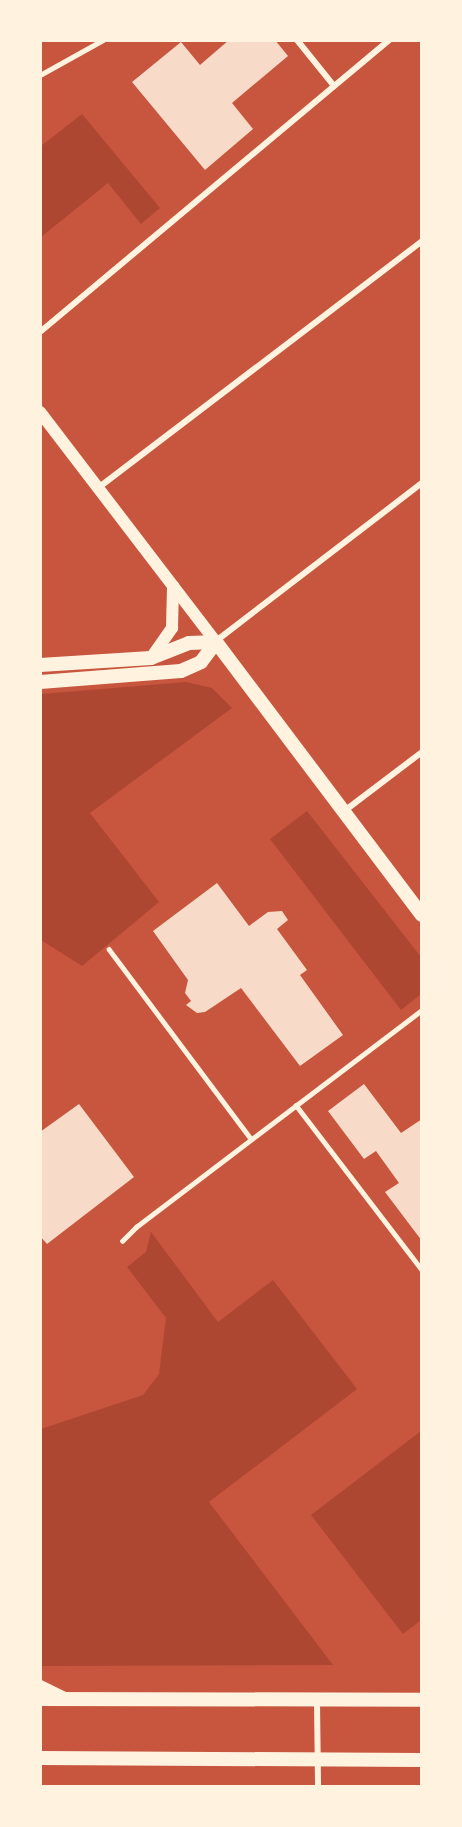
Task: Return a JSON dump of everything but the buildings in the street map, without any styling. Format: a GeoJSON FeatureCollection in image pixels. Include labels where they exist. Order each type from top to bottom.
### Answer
{"type":"FeatureCollection","features":[{"type":"Feature","properties":{"kind":"main road"},"geometry":{"type":"LineString","coordinates":[[40,412],[422,915]]}},
{"type":"Feature","properties":{"kind":"main road"},"geometry":{"type":"LineString","coordinates":[[151,658],[172,628],[172,585]]}},
{"type":"Feature","properties":{"kind":"main road"},"geometry":{"type":"LineString","coordinates":[[40,665],[151,658],[189,643],[216,642]]}},
{"type":"Feature","properties":{"kind":"main road"},"geometry":{"type":"LineString","coordinates":[[40,682],[181,671],[197,665],[216,642]]}},
{"type":"Feature","properties":{"kind":"main road"},"geometry":{"type":"LineString","coordinates":[[40,1686],[67,1699]]}},
{"type":"Feature","properties":{"kind":"main road"},"geometry":{"type":"LineString","coordinates":[[40,1700],[422,1700]]}},
{"type":"Feature","properties":{"kind":"main road"},"geometry":{"type":"LineString","coordinates":[[40,1758],[422,1760]]}},
{"type":"Feature","properties":{"kind":"street"},"geometry":{"type":"LineString","coordinates":[[297,40],[334,86]]}},
{"type":"Feature","properties":{"kind":"street"},"geometry":{"type":"LineString","coordinates":[[40,332],[389,40]]}},
{"type":"Feature","properties":{"kind":"street"},"geometry":{"type":"LineString","coordinates":[[98,488],[422,241]]}},
{"type":"Feature","properties":{"kind":"street"},"geometry":{"type":"LineString","coordinates":[[216,642],[422,483]]}},
{"type":"Feature","properties":{"kind":"street"},"geometry":{"type":"LineString","coordinates":[[343,812],[422,753]]}},
{"type":"Feature","properties":{"kind":"street"},"geometry":{"type":"LineString","coordinates":[[317,1700],[318,1786]]}},
{"type":"Feature","properties":{"kind":"lane"},"geometry":{"type":"LineString","coordinates":[[40,75],[104,40]]}},
{"type":"Feature","properties":{"kind":"lane"},"geometry":{"type":"LineString","coordinates":[[109,949],[251,1139]]}},
{"type":"Feature","properties":{"kind":"lane"},"geometry":{"type":"LineString","coordinates":[[122,1242],[136,1227],[422,1010]]}},
{"type":"Feature","properties":{"kind":"lane"},"geometry":{"type":"LineString","coordinates":[[296,1106],[422,1270]]}},
{"type":"Feature","properties":{"kind":"shaded area"},"geometry":{"type":"Polygon","coordinates":[[[82,114],[160,208],[141,224],[108,183],[41,237],[41,146],[82,114]]]}},
{"type":"Feature","properties":{"kind":"shaded area"},"geometry":{"type":"Polygon","coordinates":[[[186,682],[212,688],[232,708],[90,813],[159,902],[82,966],[41,940],[41,694],[186,682]]]}},
{"type":"Feature","properties":{"kind":"shaded area"},"geometry":{"type":"Polygon","coordinates":[[[307,811],[421,957],[421,994],[401,1010],[270,839],[307,811]]]}},
{"type":"Feature","properties":{"kind":"shaded area"},"geometry":{"type":"Polygon","coordinates":[[[151,1232],[218,1322],[273,1280],[357,1389],[209,1502],[333,1665],[41,1666],[41,1429],[143,1395],[159,1374],[166,1318],[127,1267],[146,1252],[151,1232]]]}},
{"type":"Feature","properties":{"kind":"shaded area"},"geometry":{"type":"Polygon","coordinates":[[[421,1431],[421,1620],[403,1634],[311,1515],[421,1431]]]}}]}
